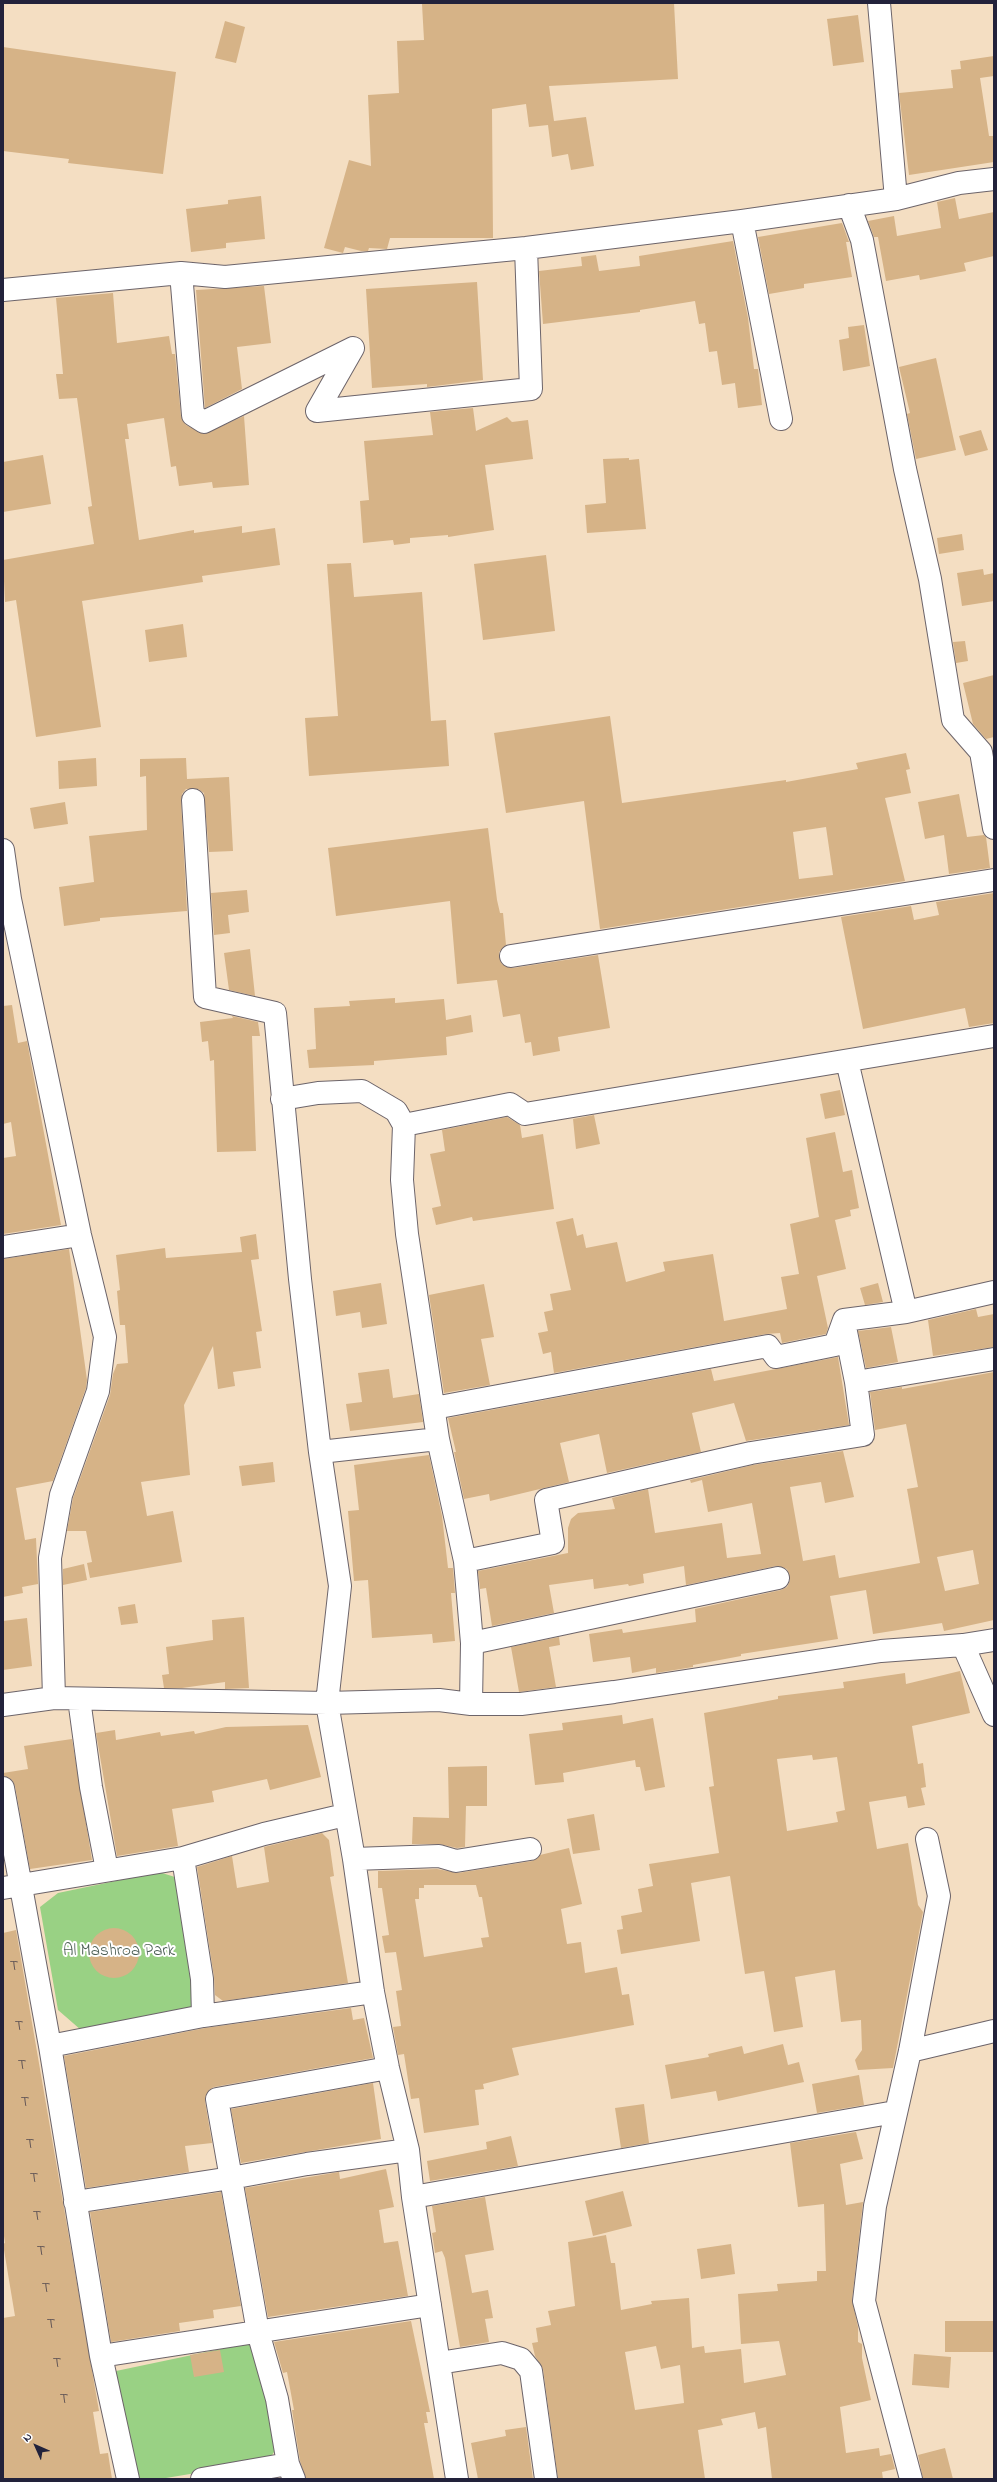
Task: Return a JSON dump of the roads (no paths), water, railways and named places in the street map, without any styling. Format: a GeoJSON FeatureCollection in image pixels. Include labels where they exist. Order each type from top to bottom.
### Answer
{"type":"FeatureCollection","features":[{"type":"Feature","properties":{"kind":"street"},"geometry":{"type":"LineString","coordinates":[[879,3],[896,199]]}},
{"type":"Feature","properties":{"kind":"street"},"geometry":{"type":"LineString","coordinates":[[3,290],[181,273],[225,277],[526,248],[850,206],[896,199],[959,183],[994,179]]}},
{"type":"Feature","properties":{"kind":"street"},"geometry":{"type":"LineString","coordinates":[[850,206],[862,240],[905,469],[930,579],[953,720],[982,752],[994,828]]}},
{"type":"Feature","properties":{"kind":"street"},"geometry":{"type":"LineString","coordinates":[[742,221],[781,419]]}},
{"type":"Feature","properties":{"kind":"street"},"geometry":{"type":"LineString","coordinates":[[181,273],[193,415],[204,422],[353,348],[317,411],[531,389],[526,248]]}},
{"type":"Feature","properties":{"kind":"street"},"geometry":{"type":"LineString","coordinates":[[193,800],[205,997],[275,1013],[282,1099],[320,1452],[340,1586],[327,1703],[345,1815],[354,1859],[373,1992],[388,2068],[408,2150],[413,2197],[457,2479]]}},
{"type":"Feature","properties":{"kind":"street"},"geometry":{"type":"LineString","coordinates":[[3,850],[6,899],[80,1235],[105,1337],[98,1391],[61,1495],[50,1558],[54,1698]]}},
{"type":"Feature","properties":{"kind":"street"},"geometry":{"type":"LineString","coordinates":[[511,956],[994,880]]}},
{"type":"Feature","properties":{"kind":"street"},"geometry":{"type":"LineString","coordinates":[[404,1124],[510,1104],[524,1114],[994,1036]]}},
{"type":"Feature","properties":{"kind":"street"},"geometry":{"type":"LineString","coordinates":[[847,1061],[906,1312]]}},
{"type":"Feature","properties":{"kind":"street"},"geometry":{"type":"LineString","coordinates":[[282,1099],[318,1094],[362,1091],[396,1111],[404,1124],[402,1180],[407,1234],[438,1439],[465,1561],[472,1643],[471,1704]]}},
{"type":"Feature","properties":{"kind":"street"},"geometry":{"type":"LineString","coordinates":[[3,1247],[80,1235]]}},
{"type":"Feature","properties":{"kind":"street"},"geometry":{"type":"LineString","coordinates":[[844,1320],[906,1312],[994,1292]]}},
{"type":"Feature","properties":{"kind":"street"},"geometry":{"type":"LineString","coordinates":[[434,1408],[768,1346],[776,1357],[835,1345],[844,1320]]}},
{"type":"Feature","properties":{"kind":"street"},"geometry":{"type":"LineString","coordinates":[[465,1561],[553,1543],[546,1500],[751,1453],[863,1435],[856,1382],[844,1320]]}},
{"type":"Feature","properties":{"kind":"street"},"geometry":{"type":"LineString","coordinates":[[856,1382],[994,1360]]}},
{"type":"Feature","properties":{"kind":"street"},"geometry":{"type":"LineString","coordinates":[[320,1452],[438,1439]]}},
{"type":"Feature","properties":{"kind":"street"},"geometry":{"type":"LineString","coordinates":[[472,1643],[778,1578]]}},
{"type":"Feature","properties":{"kind":"street"},"geometry":{"type":"LineString","coordinates":[[3,1705],[54,1698],[327,1703],[439,1700],[471,1704],[521,1704],[614,1692],[881,1651],[963,1645],[994,1640]]}},
{"type":"Feature","properties":{"kind":"street"},"geometry":{"type":"LineString","coordinates":[[963,1645],[994,1715]]}},
{"type":"Feature","properties":{"kind":"street"},"geometry":{"type":"LineString","coordinates":[[79,1699],[91,1787],[107,1870]]}},
{"type":"Feature","properties":{"kind":"street"},"geometry":{"type":"LineString","coordinates":[[3,1788],[13,1887],[50,2046],[101,2356],[128,2479]]}},
{"type":"Feature","properties":{"kind":"street"},"geometry":{"type":"LineString","coordinates":[[13,1887],[183,1858],[264,1834],[345,1815]]}},
{"type":"Feature","properties":{"kind":"street"},"geometry":{"type":"LineString","coordinates":[[911,2479],[864,2301],[875,2206],[885,2168],[895,2112],[910,2051],[939,1896],[927,1839]]}},
{"type":"Feature","properties":{"kind":"street"},"geometry":{"type":"LineString","coordinates":[[354,1859],[439,1856],[456,1861],[530,1849]]}},
{"type":"Feature","properties":{"kind":"street"},"geometry":{"type":"LineString","coordinates":[[183,1858],[202,1979],[203,2016]]}},
{"type":"Feature","properties":{"kind":"street"},"geometry":{"type":"LineString","coordinates":[[50,2046],[203,2016],[373,1992]]}},
{"type":"Feature","properties":{"kind":"street"},"geometry":{"type":"LineString","coordinates":[[910,2051],[994,2031]]}},
{"type":"Feature","properties":{"kind":"street"},"geometry":{"type":"LineString","coordinates":[[202,2479],[291,2471],[277,2399],[258,2332],[217,2099],[388,2068]]}},
{"type":"Feature","properties":{"kind":"street"},"geometry":{"type":"LineString","coordinates":[[413,2197],[895,2112]]}},
{"type":"Feature","properties":{"kind":"street"},"geometry":{"type":"LineString","coordinates":[[75,2202],[231,2178],[307,2164],[408,2150]]}},
{"type":"Feature","properties":{"kind":"street"},"geometry":{"type":"LineString","coordinates":[[101,2356],[430,2305]]}},
{"type":"Feature","properties":{"kind":"street"},"geometry":{"type":"LineString","coordinates":[[440,2363],[502,2353],[521,2358],[531,2371],[546,2479]]}},
{"type":"Feature","properties":{"kind":"park label","name":"Al Mashroa Park"},"geometry":{"type":"Point","coordinates":[119,1952]}}]}
